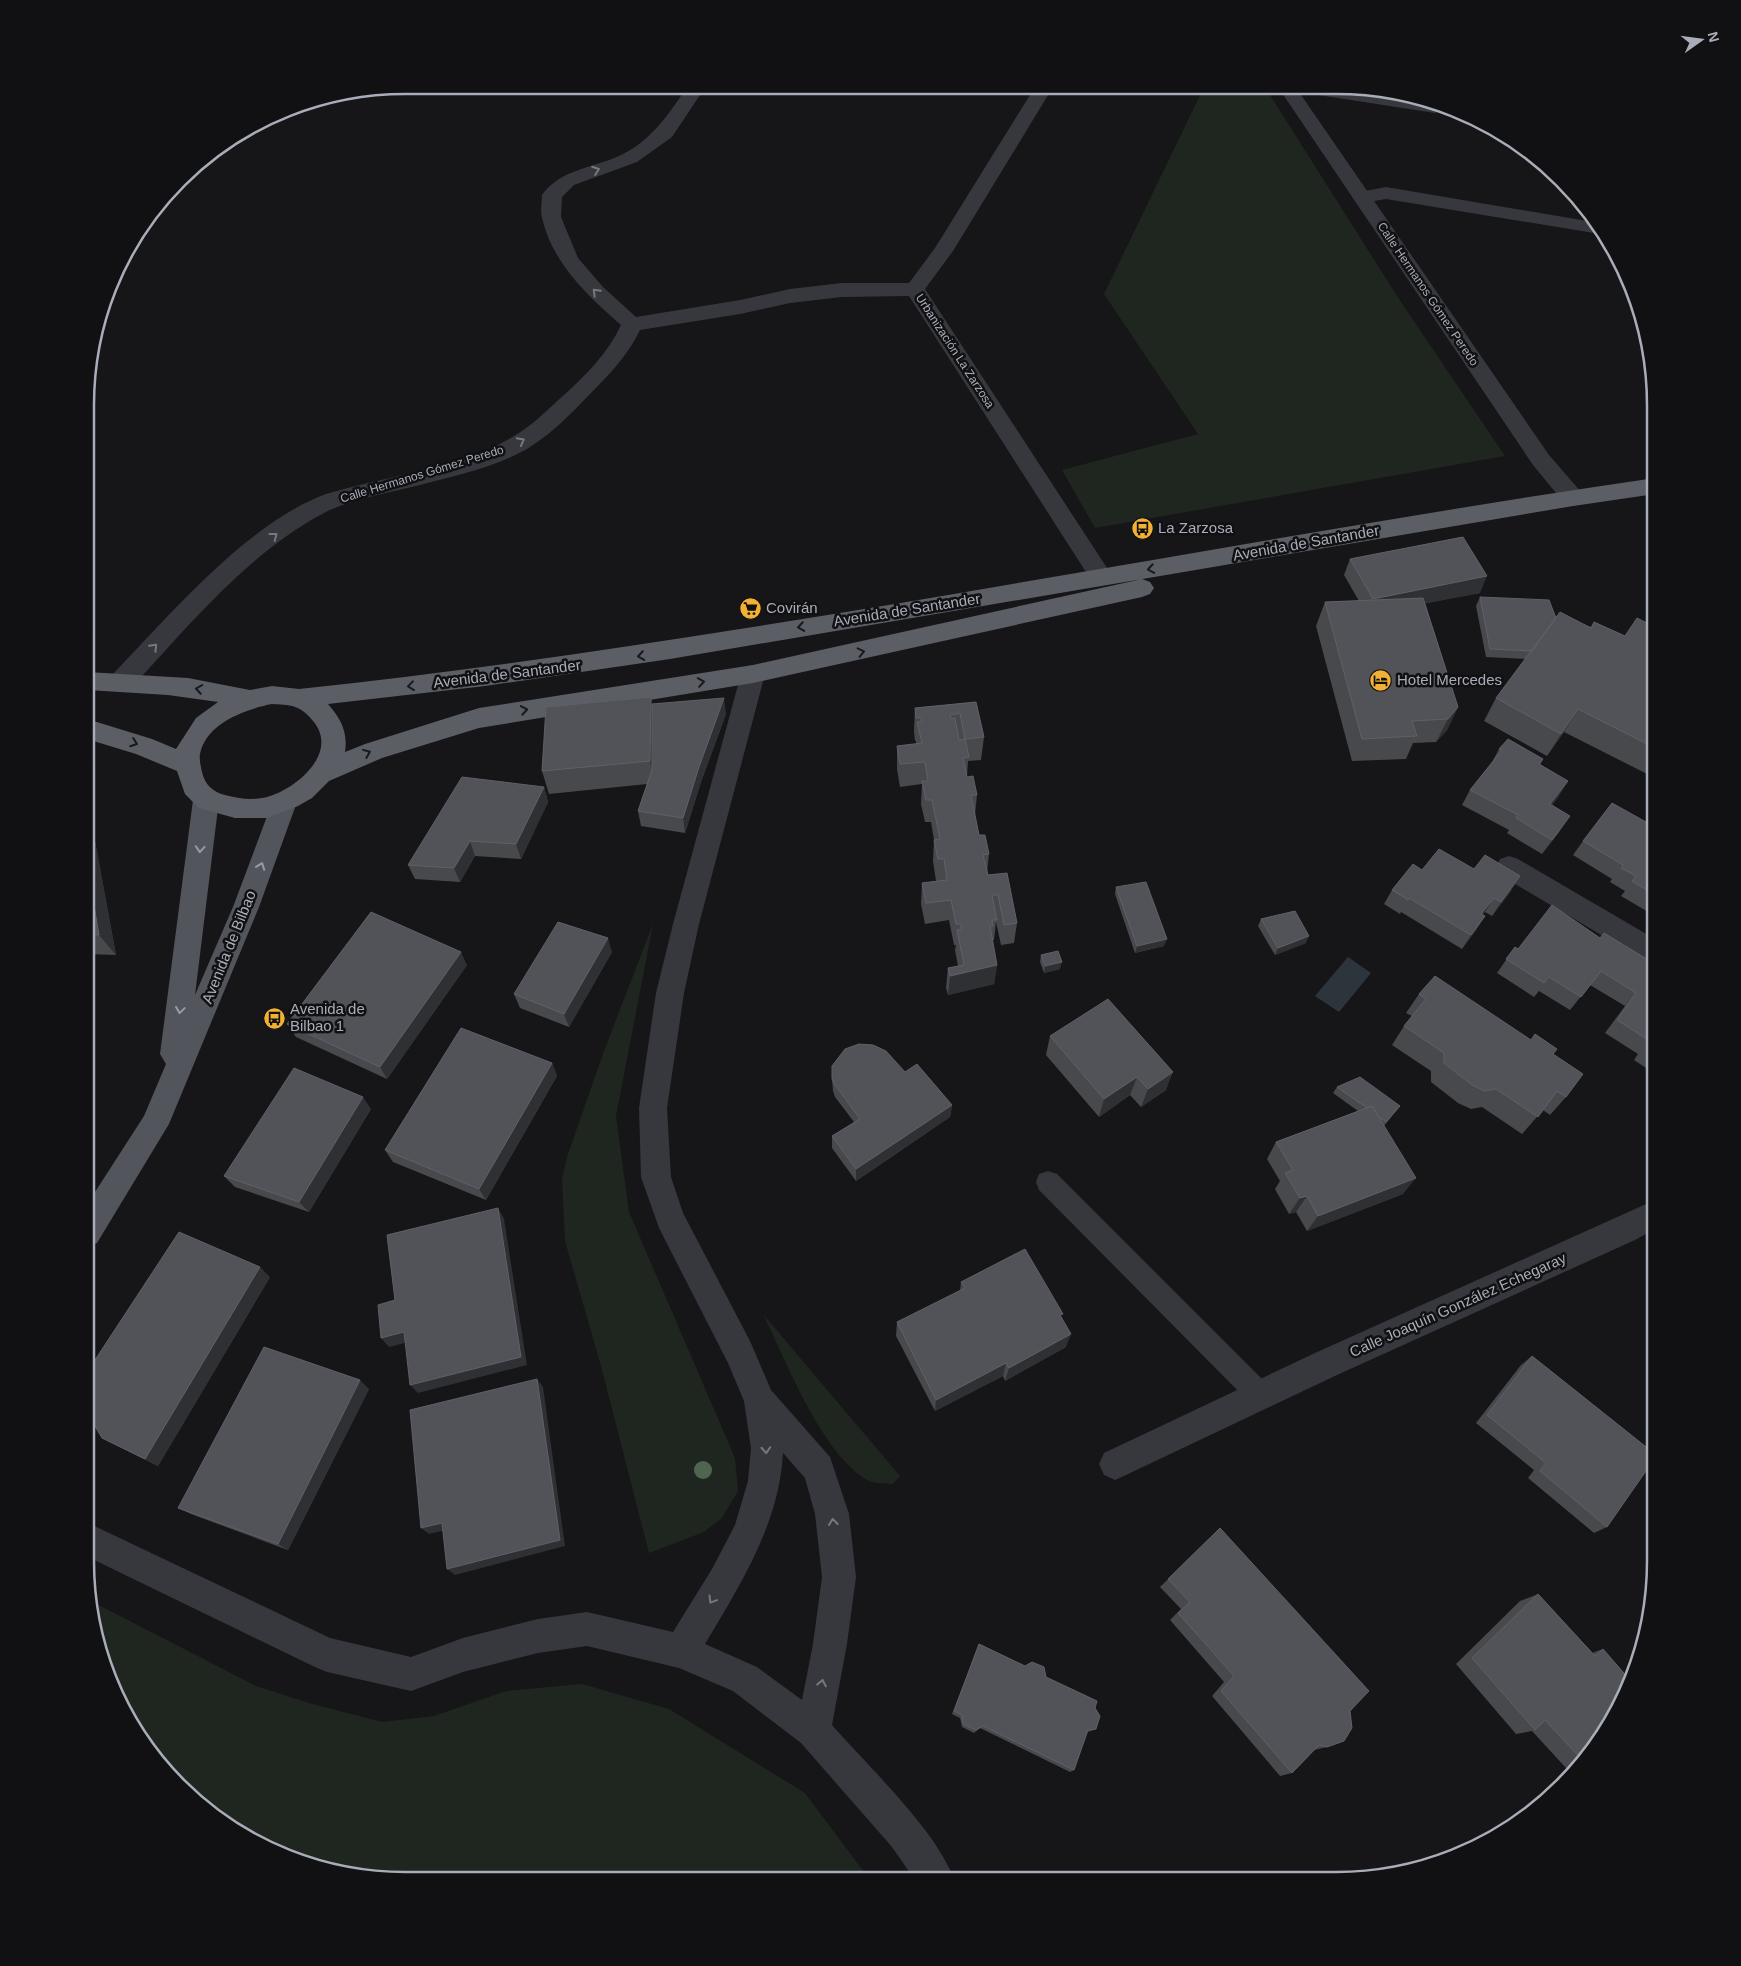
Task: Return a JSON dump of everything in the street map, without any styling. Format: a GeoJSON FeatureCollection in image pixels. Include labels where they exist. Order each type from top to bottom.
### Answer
{"type":"FeatureCollection","features":[{"type":"Feature","properties":{"kind":"highway","name":"Avenida de Santander"},"geometry":{"type":"LineString","coordinates":[[299,698],[568,667],[1647,487]]}},
{"type":"Feature","properties":{"kind":"highway","name":"Avenida de Santander"},"geometry":{"type":"LineString","coordinates":[[323,773],[374,750],[479,718],[753,674],[857,653],[1424,523]]}},
{"type":"Feature","properties":{"kind":"highway"},"geometry":{"type":"LineString","coordinates":[[94,681],[190,687],[247,699]]}},
{"type":"Feature","properties":{"kind":"highway"},"geometry":{"type":"LineString","coordinates":[[272,695],[299,698],[325,715],[334,731],[334,750],[323,773],[310,787],[275,806],[249,810],[228,808],[206,800],[191,780],[187,755],[191,744],[203,725],[220,711],[247,699],[272,695]]}},
{"type":"Feature","properties":{"kind":"highway"},"geometry":{"type":"LineString","coordinates":[[94,731],[143,746],[188,765]]}},
{"type":"Feature","properties":{"kind":"main road","name":"Avenida de Bilbao"},"geometry":{"type":"LineString","coordinates":[[169,1090],[206,800]]}},
{"type":"Feature","properties":{"kind":"main road","name":"Avenida de Bilbao"},"geometry":{"type":"LineString","coordinates":[[94,1221],[155,1124],[242,916],[284,802]]}},
{"type":"Feature","properties":{"kind":"street"},"geometry":{"type":"LineString","coordinates":[[632,324],[596,292],[570,260],[551,217],[552,195],[567,180],[630,158],[665,133],[691,94]]}},
{"type":"Feature","properties":{"kind":"street"},"geometry":{"type":"LineString","coordinates":[[915,290],[944,251],[1040,94]]}},
{"type":"Feature","properties":{"kind":"street","name":"Calle Hermanos Gómez Peredo"},"geometry":{"type":"LineString","coordinates":[[1292,94],[1541,460],[1573,498]]}},
{"type":"Feature","properties":{"kind":"street"},"geometry":{"type":"LineString","coordinates":[[1344,94],[1419,105]]}},
{"type":"Feature","properties":{"kind":"street"},"geometry":{"type":"LineString","coordinates":[[1362,197],[1386,193],[1592,228]]}},
{"type":"Feature","properties":{"kind":"street","name":"Urbanización La Zarzosa"},"geometry":{"type":"LineString","coordinates":[[632,324],[740,307],[790,296],[842,290],[915,290],[1101,577]]}},
{"type":"Feature","properties":{"kind":"street","name":"Calle Hermanos Gómez Peredo"},"geometry":{"type":"LineString","coordinates":[[121,682],[189,611],[232,570],[308,511],[341,498],[481,458],[507,449],[534,434],[592,380],[617,353],[623,346],[632,324]]}},
{"type":"Feature","properties":{"kind":"street"},"geometry":{"type":"LineString","coordinates":[[753,674],[686,924],[670,993],[659,1056],[654,1108],[656,1177],[670,1218],[738,1352],[760,1401],[818,1469],[832,1514],[838,1577],[830,1644],[813,1731]]}},
{"type":"Feature","properties":{"kind":"street"},"geometry":{"type":"LineString","coordinates":[[1509,867],[1647,948]]}},
{"type":"Feature","properties":{"kind":"street","name":"Calle Joaquín González Echegaray"},"geometry":{"type":"LineString","coordinates":[[1115,1464],[1260,1395],[1647,1218]]}},
{"type":"Feature","properties":{"kind":"street"},"geometry":{"type":"LineString","coordinates":[[681,1651],[740,1553],[761,1501],[767,1454],[760,1401]]}},
{"type":"Feature","properties":{"kind":"street"},"geometry":{"type":"LineString","coordinates":[[94,1543],[327,1655],[410,1674],[463,1656],[538,1636],[587,1629],[681,1651],[745,1679],[813,1731],[905,1834],[931,1872]]}},
{"type":"Feature","properties":{"kind":"lane"},"geometry":{"type":"LineString","coordinates":[[1048,1182],[1260,1395]]}},
{"type":"Feature","properties":{"kind":"shaded area"},"geometry":{"type":"Polygon","coordinates":[[[1201,94],[1269,94],[1399,299],[1505,456],[1095,528],[1062,470],[1198,434],[1104,294],[1201,94]]]}},
{"type":"Feature","properties":{"kind":"shaded area"},"geometry":{"type":"Polygon","coordinates":[[[653,924],[616,1116],[629,1212],[735,1458],[738,1491],[722,1518],[704,1532],[649,1553],[601,1366],[565,1241],[562,1178],[568,1154],[604,1051],[653,924]]]}},
{"type":"Feature","properties":{"kind":"shaded area"},"geometry":{"type":"Polygon","coordinates":[[[1348,957],[1371,973],[1339,1012],[1315,996],[1348,957]]]}},
{"type":"Feature","properties":{"kind":"shaded area"},"geometry":{"type":"Polygon","coordinates":[[[763,1314],[900,1476],[893,1484],[876,1483],[867,1480],[835,1450],[807,1405],[763,1314]]]}},
{"type":"Feature","properties":{"kind":"shaded area"},"geometry":{"type":"Polygon","coordinates":[[[96,1604],[256,1686],[309,1703],[382,1722],[434,1716],[506,1691],[582,1684],[669,1709],[805,1793],[864,1872],[384,1872],[324,1862],[286,1849],[249,1831],[215,1808],[171,1766],[158,1751],[135,1717],[117,1680],[104,1642],[96,1604]]]}},
{"type":"Feature","properties":{"kind":"building"},"geometry":{"type":"Polygon","coordinates":[[[1463,537],[1487,576],[1373,599],[1350,559],[1463,537]]]}},
{"type":"Feature","properties":{"kind":"building"},"geometry":{"type":"Polygon","coordinates":[[[1480,597],[1549,600],[1556,618],[1532,651],[1490,649],[1480,597]]]}},
{"type":"Feature","properties":{"kind":"building","name":"Hotel Mercedes"},"geometry":{"type":"Polygon","coordinates":[[[1423,598],[1458,707],[1448,719],[1412,721],[1417,736],[1362,739],[1325,602],[1423,598]]]}},
{"type":"Feature","properties":{"kind":"building"},"geometry":{"type":"Polygon","coordinates":[[[1560,612],[1591,628],[1594,622],[1625,636],[1637,618],[1647,623],[1647,744],[1578,709],[1561,734],[1496,698],[1560,612]]]}},
{"type":"Feature","properties":{"kind":"building"},"geometry":{"type":"Polygon","coordinates":[[[651,697],[650,761],[542,771],[546,707],[651,697]]]}},
{"type":"Feature","properties":{"kind":"building"},"geometry":{"type":"Polygon","coordinates":[[[724,698],[683,818],[638,811],[652,770],[652,704],[724,698]]]}},
{"type":"Feature","properties":{"kind":"building"},"geometry":{"type":"Polygon","coordinates":[[[976,702],[984,737],[965,739],[969,757],[963,758],[967,777],[973,776],[977,795],[971,795],[979,835],[985,835],[989,854],[983,855],[988,875],[1007,873],[1017,923],[1004,925],[998,895],[992,895],[997,920],[992,920],[993,926],[990,926],[997,965],[950,976],[948,968],[964,965],[957,930],[961,929],[961,924],[956,924],[951,900],[926,903],[922,883],[947,880],[944,859],[938,859],[934,840],[940,839],[932,800],[926,800],[922,781],[928,781],[925,762],[900,764],[897,746],[922,743],[917,722],[922,722],[921,717],[916,718],[915,708],[976,702]],[[960,713],[950,715],[951,719],[955,718],[959,740],[965,739],[960,713]]]}},
{"type":"Feature","properties":{"kind":"building"},"geometry":{"type":"Polygon","coordinates":[[[1508,739],[1543,759],[1539,764],[1568,781],[1550,804],[1570,816],[1552,840],[1516,818],[1518,815],[1470,790],[1502,750],[1499,749],[1508,739]]]}},
{"type":"Feature","properties":{"kind":"building"},"geometry":{"type":"Polygon","coordinates":[[[462,777],[544,787],[516,844],[470,841],[454,868],[408,865],[462,777]]]}},
{"type":"Feature","properties":{"kind":"building"},"geometry":{"type":"Polygon","coordinates":[[[1612,803],[1647,823],[1647,890],[1632,881],[1636,876],[1621,868],[1623,865],[1583,841],[1612,803]]]}},
{"type":"Feature","properties":{"kind":"building"},"geometry":{"type":"Polygon","coordinates":[[[1439,849],[1474,869],[1485,855],[1520,876],[1501,902],[1494,898],[1481,914],[1485,916],[1471,935],[1392,890],[1413,864],[1422,870],[1439,849]]]}},
{"type":"Feature","properties":{"kind":"building"},"geometry":{"type":"Polygon","coordinates":[[[1146,882],[1167,939],[1137,946],[1116,887],[1146,882]]]}},
{"type":"Feature","properties":{"kind":"building"},"geometry":{"type":"Polygon","coordinates":[[[94,905],[99,935],[94,935],[94,905]]]}},
{"type":"Feature","properties":{"kind":"building"},"geometry":{"type":"Polygon","coordinates":[[[1552,905],[1600,938],[1604,933],[1647,959],[1647,1039],[1617,1020],[1636,993],[1601,971],[1581,997],[1549,977],[1544,983],[1506,959],[1515,947],[1518,949],[1552,905]]]}},
{"type":"Feature","properties":{"kind":"building"},"geometry":{"type":"Polygon","coordinates":[[[1295,911],[1309,936],[1278,948],[1261,919],[1295,911]]]}},
{"type":"Feature","properties":{"kind":"building"},"geometry":{"type":"Polygon","coordinates":[[[371,912],[461,952],[380,1067],[287,1024],[371,912]]]}},
{"type":"Feature","properties":{"kind":"building"},"geometry":{"type":"Polygon","coordinates":[[[558,922],[608,938],[564,1014],[514,994],[558,922]]]}},
{"type":"Feature","properties":{"kind":"building"},"geometry":{"type":"Polygon","coordinates":[[[1058,951],[1062,962],[1045,966],[1041,955],[1058,951]]]}},
{"type":"Feature","properties":{"kind":"building"},"geometry":{"type":"Polygon","coordinates":[[[1435,976],[1531,1040],[1535,1034],[1557,1049],[1553,1054],[1583,1074],[1566,1097],[1557,1091],[1538,1117],[1496,1089],[1485,1091],[1472,1085],[1444,1063],[1444,1053],[1404,1026],[1426,999],[1419,994],[1435,976]]]}},
{"type":"Feature","properties":{"kind":"building"},"geometry":{"type":"Polygon","coordinates":[[[1108,999],[1173,1072],[1148,1089],[1137,1077],[1104,1099],[1050,1036],[1108,999]]]}},
{"type":"Feature","properties":{"kind":"building"},"geometry":{"type":"Polygon","coordinates":[[[461,1028],[552,1063],[479,1189],[385,1150],[461,1028]]]}},
{"type":"Feature","properties":{"kind":"building"},"geometry":{"type":"Polygon","coordinates":[[[859,1044],[873,1045],[886,1051],[905,1072],[917,1064],[952,1105],[856,1169],[832,1136],[860,1119],[835,1085],[832,1079],[832,1066],[845,1049],[859,1044]]]}},
{"type":"Feature","properties":{"kind":"building"},"geometry":{"type":"Polygon","coordinates":[[[294,1068],[363,1097],[299,1202],[224,1176],[294,1068]]]}},
{"type":"Feature","properties":{"kind":"building"},"geometry":{"type":"Polygon","coordinates":[[[1360,1077],[1400,1106],[1386,1122],[1379,1117],[1372,1106],[1367,1108],[1337,1087],[1360,1077]]]}},
{"type":"Feature","properties":{"kind":"building"},"geometry":{"type":"Polygon","coordinates":[[[1372,1106],[1416,1178],[1318,1216],[1307,1196],[1300,1198],[1285,1173],[1293,1170],[1276,1142],[1372,1106]]]}},
{"type":"Feature","properties":{"kind":"building"},"geometry":{"type":"Polygon","coordinates":[[[498,1208],[521,1357],[410,1385],[404,1332],[381,1338],[378,1305],[395,1300],[387,1235],[498,1208]]]}},
{"type":"Feature","properties":{"kind":"building"},"geometry":{"type":"Polygon","coordinates":[[[179,1232],[260,1267],[145,1459],[102,1438],[94,1425],[94,1361],[179,1232]]]}},
{"type":"Feature","properties":{"kind":"building"},"geometry":{"type":"Polygon","coordinates":[[[1025,1249],[1063,1314],[1060,1315],[1071,1334],[1009,1368],[1006,1363],[936,1400],[897,1322],[965,1288],[961,1282],[1025,1249]]]}},
{"type":"Feature","properties":{"kind":"building"},"geometry":{"type":"Polygon","coordinates":[[[264,1347],[360,1380],[278,1544],[178,1508],[264,1347]]]}},
{"type":"Feature","properties":{"kind":"building"},"geometry":{"type":"Polygon","coordinates":[[[1532,1356],[1647,1448],[1647,1470],[1607,1527],[1540,1471],[1546,1463],[1487,1415],[1532,1356]]]}},
{"type":"Feature","properties":{"kind":"building"},"geometry":{"type":"Polygon","coordinates":[[[537,1379],[560,1540],[447,1569],[442,1523],[421,1528],[410,1410],[537,1379]]]}},
{"type":"Feature","properties":{"kind":"building"},"geometry":{"type":"Polygon","coordinates":[[[1220,1528],[1369,1691],[1350,1711],[1352,1728],[1344,1741],[1327,1747],[1319,1745],[1292,1773],[1221,1691],[1234,1676],[1178,1613],[1190,1602],[1168,1579],[1220,1528]]]}},
{"type":"Feature","properties":{"kind":"building"},"geometry":{"type":"Polygon","coordinates":[[[1538,1594],[1595,1656],[1603,1649],[1626,1675],[1606,1717],[1579,1756],[1545,1720],[1535,1730],[1472,1658],[1538,1594]]]}},
{"type":"Feature","properties":{"kind":"building"},"geometry":{"type":"Polygon","coordinates":[[[979,1644],[1025,1666],[1032,1662],[1044,1667],[1046,1677],[1097,1701],[1095,1708],[1100,1716],[1096,1729],[1088,1730],[1074,1770],[983,1726],[976,1730],[963,1724],[962,1715],[954,1711],[979,1644]]]}},
{"type":"Feature","properties":{"kind":"place","name":"La Zarzosa"},"geometry":{"type":"Point","coordinates":[1142,528]}},
{"type":"Feature","properties":{"kind":"place","name":"Covirán"},"geometry":{"type":"Point","coordinates":[750,608]}},
{"type":"Feature","properties":{"kind":"place","name":"Hotel Mercedes"},"geometry":{"type":"Point","coordinates":[1381,680]}},
{"type":"Feature","properties":{"kind":"place","name":"Avenida de Bilbao 1"},"geometry":{"type":"Point","coordinates":[274,1018]}}]}
